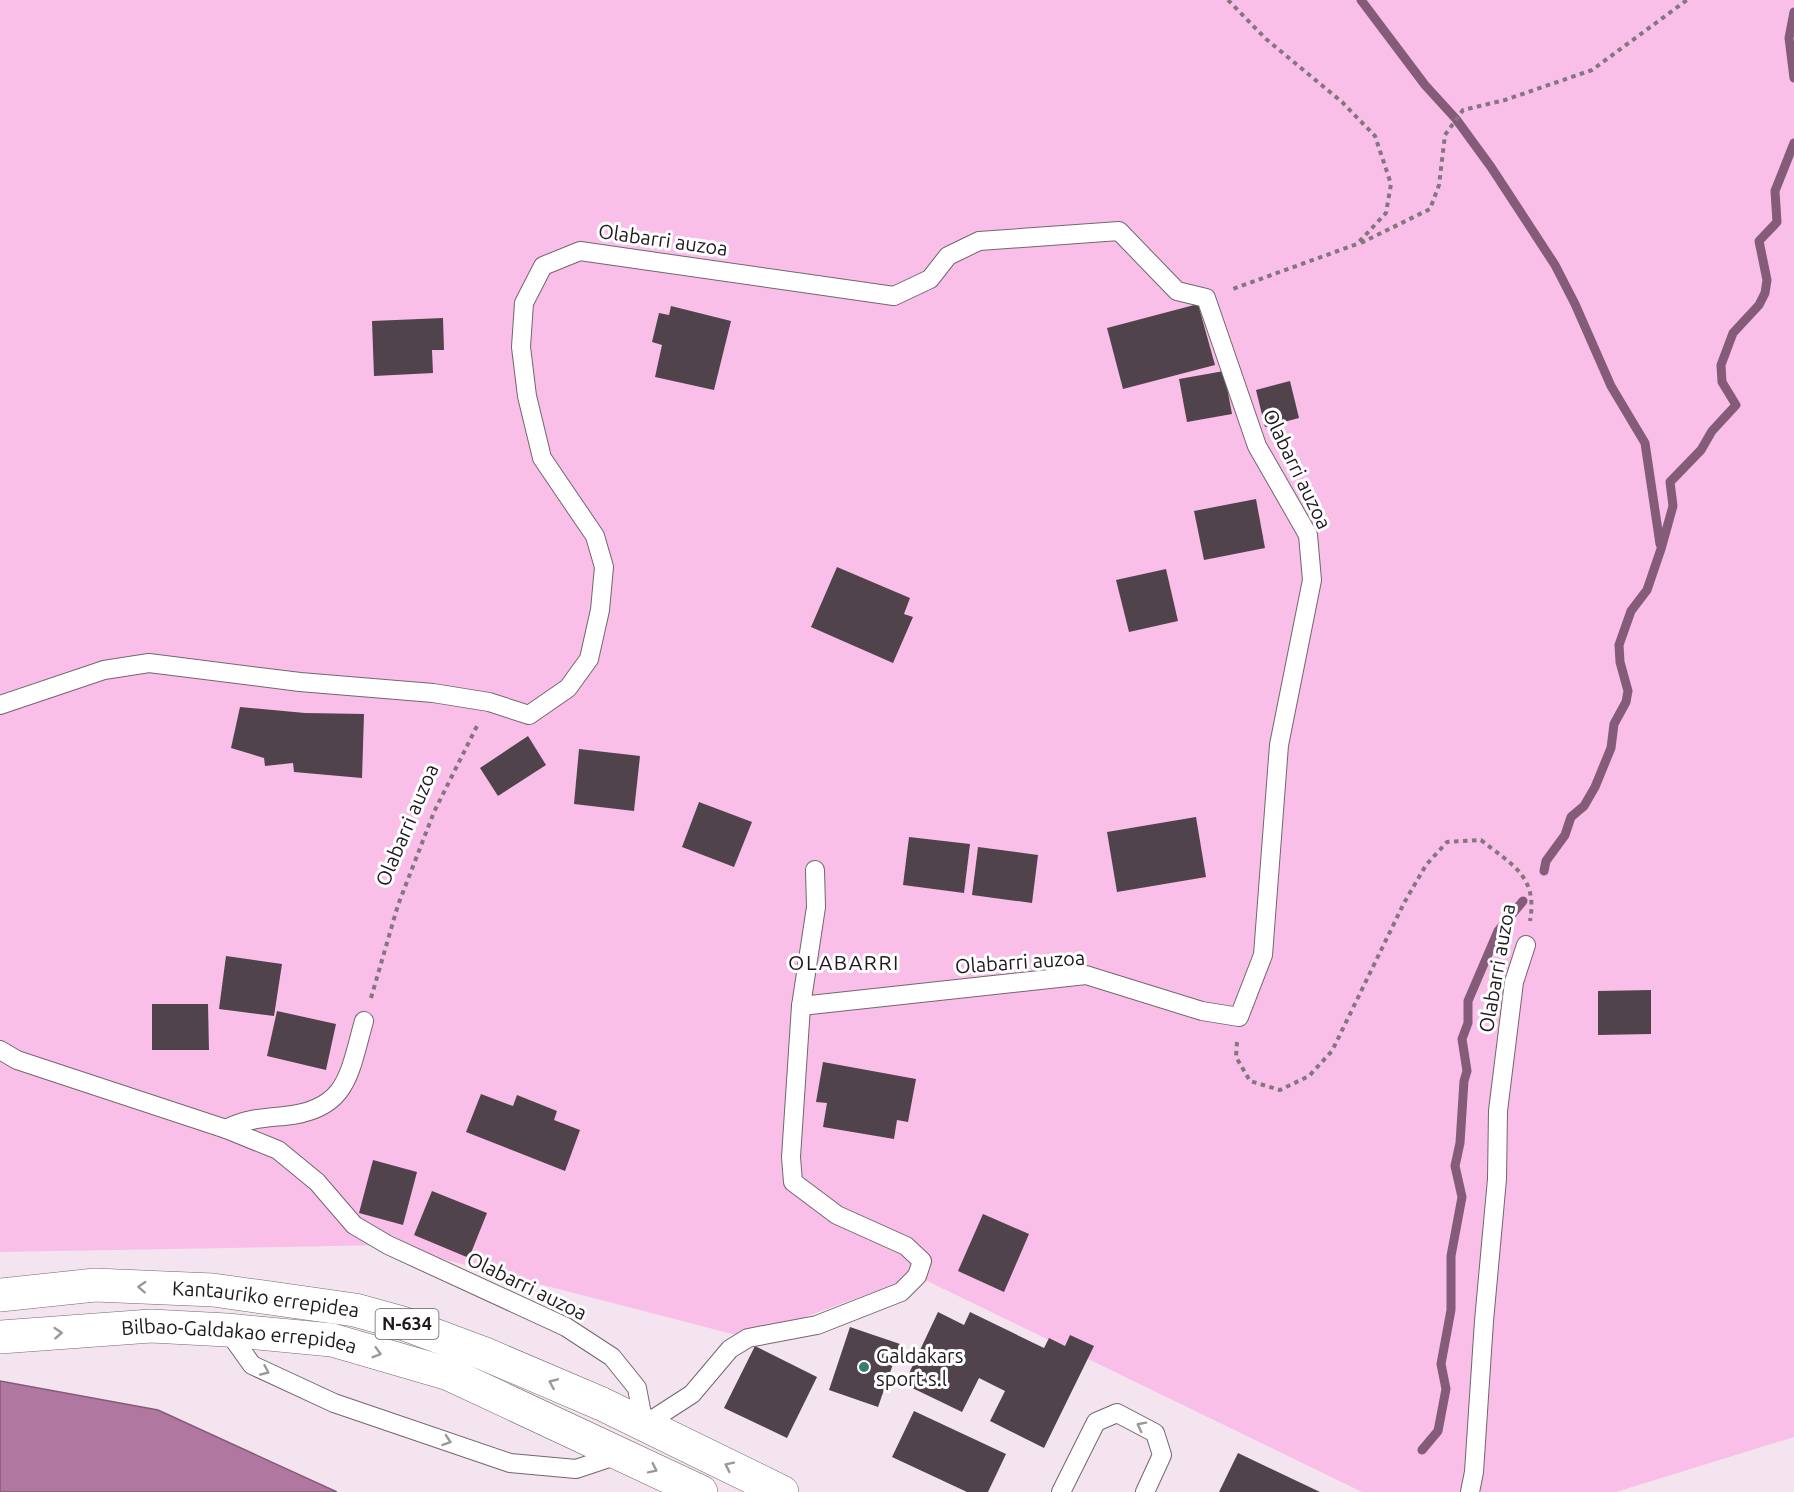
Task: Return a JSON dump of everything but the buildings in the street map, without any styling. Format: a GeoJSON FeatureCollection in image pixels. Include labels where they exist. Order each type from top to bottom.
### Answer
{"type":"FeatureCollection","features":[{"type":"Feature","properties":{"kind":"highway","name":"Kantauriko errepidea"},"geometry":{"type":"LineString","coordinates":[[0,1295],[94,1285],[213,1290],[355,1310],[402,1323],[485,1354],[644,1425],[782,1492]]}},
{"type":"Feature","properties":{"kind":"highway","name":"Bilbao-Galdakao errepidea"},"geometry":{"type":"LineString","coordinates":[[0,1337],[151,1326],[227,1330],[332,1340],[449,1374],[701,1492]]}},
{"type":"Feature","properties":{"kind":"lane","name":"Olabarri auzoa"},"geometry":{"type":"LineString","coordinates":[[0,705],[104,670],[149,663],[300,682],[433,693],[489,702],[530,715],[568,688],[590,659],[600,610],[604,567],[596,536],[542,458],[527,396],[521,347],[524,303],[543,266],[580,251],[894,296],[930,279],[948,256],[979,242],[1119,231],[1177,291],[1206,298],[1257,446],[1308,535],[1312,580],[1278,745],[1263,955],[1239,1017],[1202,1011],[1086,975],[801,1006]]}},
{"type":"Feature","properties":{"kind":"lane"},"geometry":{"type":"LineString","coordinates":[[644,1425],[692,1394],[730,1349],[748,1338],[817,1325],[901,1292],[917,1276],[922,1261],[906,1246],[837,1215],[793,1182],[791,1157],[801,1006],[816,907],[815,870]]}},
{"type":"Feature","properties":{"kind":"lane","name":"Olabarri auzoa"},"geometry":{"type":"LineString","coordinates":[[1470,1492],[1474,1472],[1484,1321],[1497,1179],[1498,1111],[1514,982],[1526,945]]}},
{"type":"Feature","properties":{"kind":"lane"},"geometry":{"type":"LineString","coordinates":[[226,1129],[244,1119],[307,1114],[332,1101],[349,1077],[364,1021]]}},
{"type":"Feature","properties":{"kind":"lane","name":"Olabarri auzoa"},"geometry":{"type":"LineString","coordinates":[[0,1050],[18,1060],[226,1129],[278,1150],[317,1182],[354,1225],[388,1245],[566,1327],[612,1356],[637,1388],[644,1425]]}},
{"type":"Feature","properties":{"kind":"lane"},"geometry":{"type":"LineString","coordinates":[[227,1330],[252,1365],[334,1402],[510,1463],[576,1469],[621,1454]]}},
{"type":"Feature","properties":{"kind":"lane"},"geometry":{"type":"LineString","coordinates":[[1061,1492],[1096,1422],[1117,1413],[1155,1433],[1162,1455],[1145,1492]]}},
{"type":"Feature","properties":{"kind":"path"},"geometry":{"type":"LineString","coordinates":[[1228,0],[1266,39],[1342,102],[1375,136],[1391,184],[1386,213],[1358,244]]}},
{"type":"Feature","properties":{"kind":"path"},"geometry":{"type":"LineString","coordinates":[[1206,298],[1358,244],[1430,209],[1439,185],[1445,135],[1463,110],[1505,100],[1592,70],[1687,0]]}},
{"type":"Feature","properties":{"kind":"path","name":"Olabarri auzoa"},"geometry":{"type":"LineString","coordinates":[[364,1021],[398,905],[434,812],[489,702]]}},
{"type":"Feature","properties":{"kind":"path","name":"Olabarri auzoa"},"geometry":{"type":"LineString","coordinates":[[1239,1017],[1236,1057],[1250,1081],[1280,1090],[1309,1076],[1332,1051],[1404,903],[1426,866],[1447,842],[1481,840],[1524,875],[1534,902],[1526,945]]}},
{"type":"Feature","properties":{"kind":"shaded area"},"geometry":{"type":"Polygon","coordinates":[[[0,0],[1794,0],[1794,1437],[1616,1492],[1362,1492],[917,1276],[748,1338],[388,1245],[0,1252],[0,0]]]}},
{"type":"Feature","properties":{"kind":"shaded area"},"geometry":{"type":"Polygon","coordinates":[[[0,1381],[158,1410],[337,1492],[0,1492],[0,1381]]]}},
{"type":"Feature","properties":{"kind":"waterway"},"geometry":{"type":"LineString","coordinates":[[1361,0],[1425,85],[1456,119],[1491,167],[1555,265],[1611,386],[1645,443],[1660,544]]}},
{"type":"Feature","properties":{"kind":"waterway"},"geometry":{"type":"LineString","coordinates":[[1794,12],[1789,38],[1794,78]]}},
{"type":"Feature","properties":{"kind":"waterway"},"geometry":{"type":"LineString","coordinates":[[1544,871],[1546,861],[1565,835],[1571,817],[1584,806],[1595,787],[1611,748],[1614,724],[1626,702],[1628,691],[1620,662],[1619,645],[1631,611],[1647,590],[1661,549],[1673,506],[1670,482],[1701,450],[1712,431],[1736,405],[1722,382],[1721,365],[1733,333],[1759,305],[1765,293],[1767,280],[1759,241],[1777,222],[1775,191],[1794,143]]}},
{"type":"Feature","properties":{"kind":"waterway"},"geometry":{"type":"LineString","coordinates":[[1422,1450],[1438,1431],[1446,1389],[1441,1364],[1451,1310],[1451,1256],[1462,1197],[1455,1166],[1460,1143],[1464,1081],[1467,1071],[1462,1039],[1468,1023],[1468,1001],[1498,931],[1523,901]]}},
{"type":"Feature","properties":{"kind":"place","name":"Galdakars sport s.l"},"geometry":{"type":"Point","coordinates":[864,1367]}},
{"type":"Feature","properties":{"kind":"district","name":"OLABARRI"},"geometry":{"type":"Point","coordinates":[844,963]}}]}
